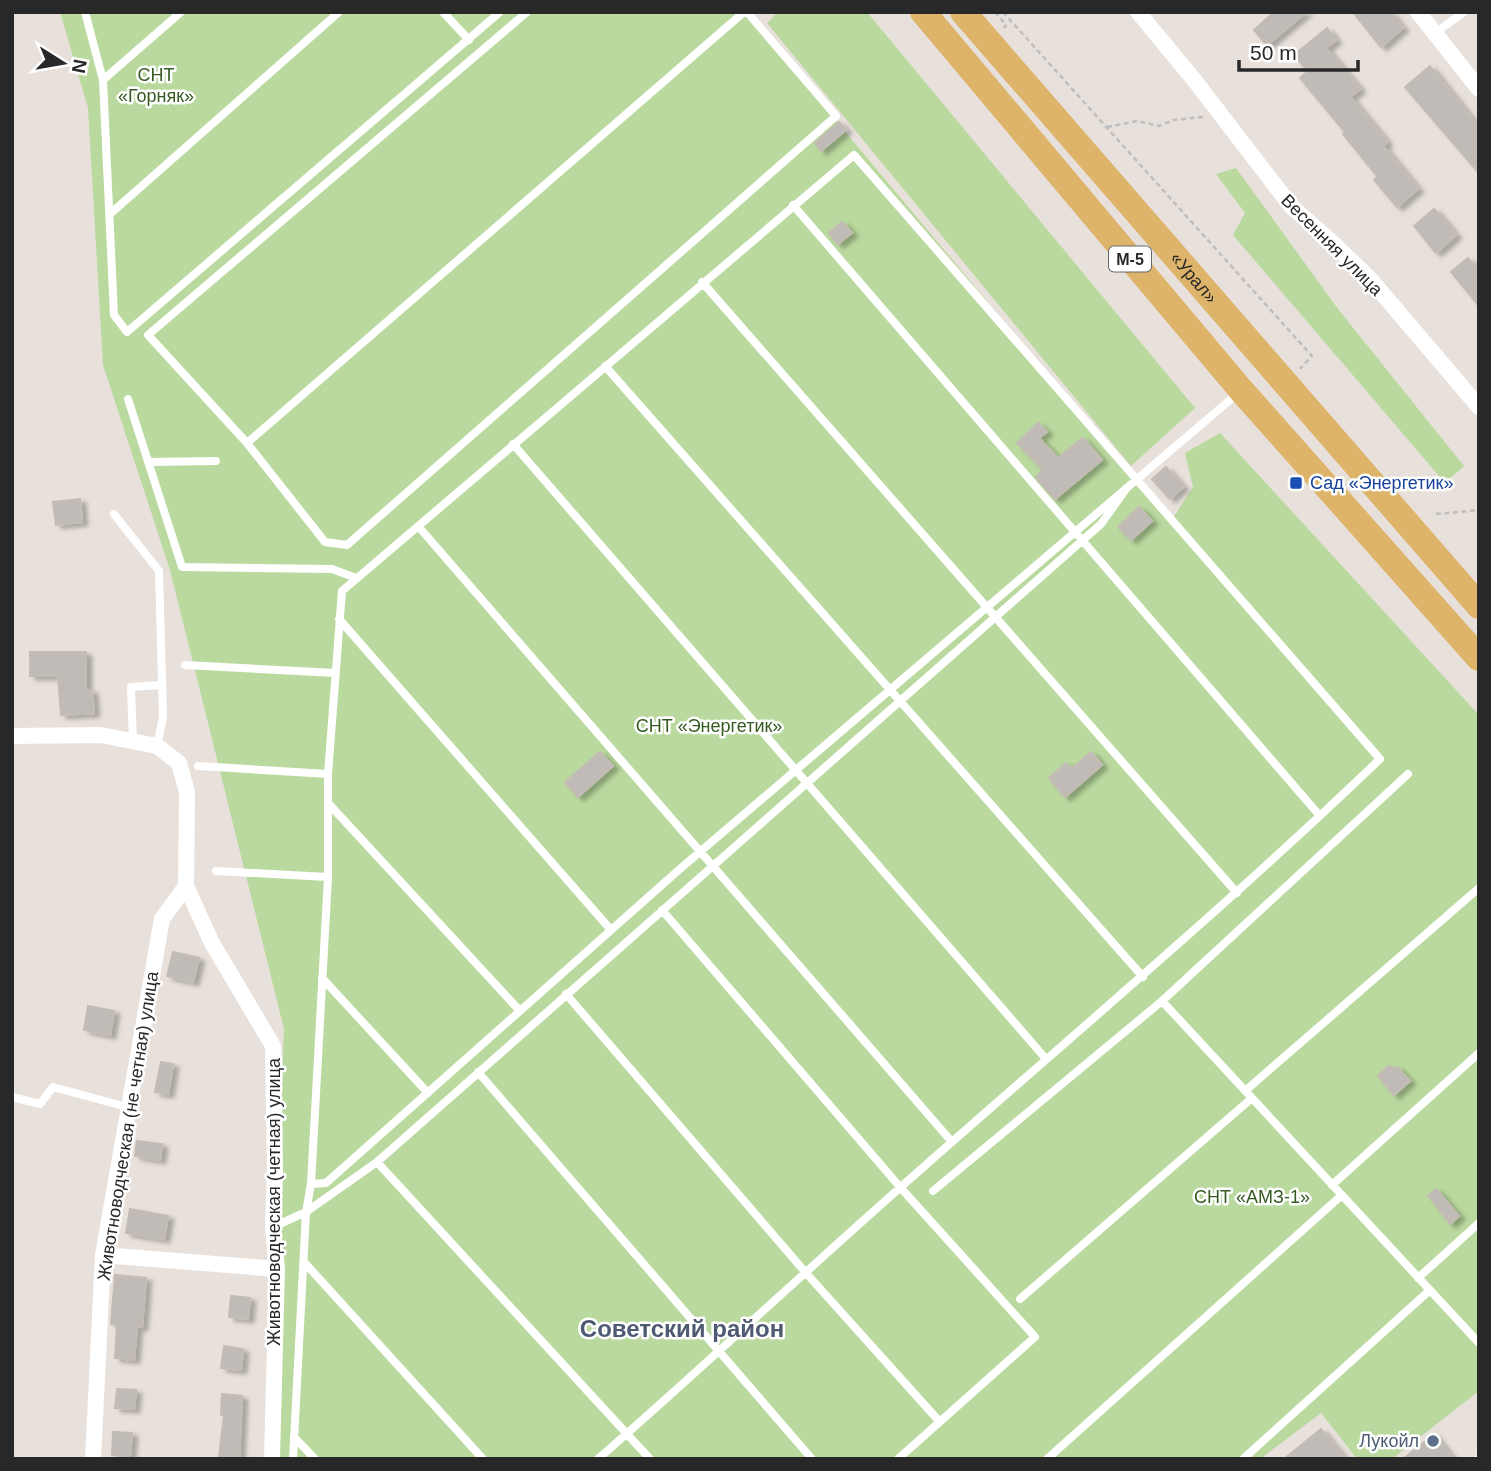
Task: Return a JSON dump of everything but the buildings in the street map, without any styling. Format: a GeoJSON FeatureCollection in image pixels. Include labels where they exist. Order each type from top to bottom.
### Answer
{"type":"FeatureCollection","features":[{"type":"Feature","properties":{"kind":"main road","name":"«Урал»"},"geometry":{"type":"LineString","coordinates":[[923,12],[1241,390],[1479,658]]}},
{"type":"Feature","properties":{"kind":"main road","name":"«Урал»"},"geometry":{"type":"LineString","coordinates":[[963,12],[1479,606]]}},
{"type":"Feature","properties":{"kind":"street","name":"Весенняя улица"},"geometry":{"type":"LineString","coordinates":[[1138,12],[1291,206],[1370,279],[1479,407]]}},
{"type":"Feature","properties":{"kind":"street"},"geometry":{"type":"LineString","coordinates":[[1418,12],[1479,89]]}},
{"type":"Feature","properties":{"kind":"street"},"geometry":{"type":"LineString","coordinates":[[12,736],[101,735],[157,746]]}},
{"type":"Feature","properties":{"kind":"street","name":"Животноводческая (четная) улица"},"geometry":{"type":"LineString","coordinates":[[157,746],[179,763],[187,792],[186,886],[212,943],[273,1046],[273,1227],[277,1269],[272,1459]]}},
{"type":"Feature","properties":{"kind":"street","name":"Животноводческая (не четная) улица"},"geometry":{"type":"LineString","coordinates":[[93,1459],[103,1255],[127,1107],[162,919],[186,886]]}},
{"type":"Feature","properties":{"kind":"street"},"geometry":{"type":"LineString","coordinates":[[103,1255],[277,1269]]}},
{"type":"Feature","properties":{"kind":"lane"},"geometry":{"type":"LineString","coordinates":[[85,12],[103,79],[114,315],[127,332],[500,12]]}},
{"type":"Feature","properties":{"kind":"lane"},"geometry":{"type":"LineString","coordinates":[[103,79],[181,12]]}},
{"type":"Feature","properties":{"kind":"lane"},"geometry":{"type":"LineString","coordinates":[[110,214],[339,12]]}},
{"type":"Feature","properties":{"kind":"lane"},"geometry":{"type":"LineString","coordinates":[[443,12],[469,40]]}},
{"type":"Feature","properties":{"kind":"lane"},"geometry":{"type":"LineString","coordinates":[[247,443],[745,12],[836,116],[348,545],[325,542],[247,443],[148,335],[527,12]]}},
{"type":"Feature","properties":{"kind":"lane"},"geometry":{"type":"LineString","coordinates":[[1434,34],[1464,12]]}},
{"type":"Feature","properties":{"kind":"lane"},"geometry":{"type":"LineString","coordinates":[[293,1459],[306,1212],[311,1184],[323,978],[328,877],[328,775],[341,591],[854,155],[1380,758],[1237,893],[901,1187],[598,1459]]}},
{"type":"Feature","properties":{"kind":"lane"},"geometry":{"type":"LineString","coordinates":[[793,205],[1320,816]]}},
{"type":"Feature","properties":{"kind":"lane"},"geometry":{"type":"LineString","coordinates":[[702,282],[1237,893]]}},
{"type":"Feature","properties":{"kind":"lane"},"geometry":{"type":"LineString","coordinates":[[605,366],[1143,976]]}},
{"type":"Feature","properties":{"kind":"lane"},"geometry":{"type":"LineString","coordinates":[[311,1184],[326,1183],[700,852],[1241,390]]}},
{"type":"Feature","properties":{"kind":"lane"},"geometry":{"type":"LineString","coordinates":[[128,399],[182,567],[332,569],[356,578]]}},
{"type":"Feature","properties":{"kind":"lane"},"geometry":{"type":"LineString","coordinates":[[513,444],[1046,1059]]}},
{"type":"Feature","properties":{"kind":"lane"},"geometry":{"type":"LineString","coordinates":[[148,462],[216,461]]}},
{"type":"Feature","properties":{"kind":"lane"},"geometry":{"type":"LineString","coordinates":[[273,1227],[306,1212],[377,1162],[1101,524],[1126,489]]}},
{"type":"Feature","properties":{"kind":"lane"},"geometry":{"type":"LineString","coordinates":[[114,514],[159,571],[163,717],[157,746]]}},
{"type":"Feature","properties":{"kind":"lane"},"geometry":{"type":"LineString","coordinates":[[418,526],[952,1142]]}},
{"type":"Feature","properties":{"kind":"lane"},"geometry":{"type":"LineString","coordinates":[[339,619],[611,930]]}},
{"type":"Feature","properties":{"kind":"lane"},"geometry":{"type":"LineString","coordinates":[[185,665],[335,673]]}},
{"type":"Feature","properties":{"kind":"lane"},"geometry":{"type":"LineString","coordinates":[[133,741],[131,687],[162,685]]}},
{"type":"Feature","properties":{"kind":"lane"},"geometry":{"type":"LineString","coordinates":[[198,766],[328,775]]}},
{"type":"Feature","properties":{"kind":"lane"},"geometry":{"type":"LineString","coordinates":[[933,1191],[1162,1001],[1408,774]]}},
{"type":"Feature","properties":{"kind":"lane"},"geometry":{"type":"LineString","coordinates":[[328,803],[520,1011]]}},
{"type":"Feature","properties":{"kind":"lane"},"geometry":{"type":"LineString","coordinates":[[216,871],[328,877]]}},
{"type":"Feature","properties":{"kind":"lane"},"geometry":{"type":"LineString","coordinates":[[1245,1091],[1479,888]]}},
{"type":"Feature","properties":{"kind":"lane"},"geometry":{"type":"LineString","coordinates":[[662,910],[901,1187],[1035,1337],[898,1459]]}},
{"type":"Feature","properties":{"kind":"lane"},"geometry":{"type":"LineString","coordinates":[[323,978],[428,1093]]}},
{"type":"Feature","properties":{"kind":"lane"},"geometry":{"type":"LineString","coordinates":[[566,995],[806,1273],[939,1421]]}},
{"type":"Feature","properties":{"kind":"lane"},"geometry":{"type":"LineString","coordinates":[[1162,1001],[1479,1343]]}},
{"type":"Feature","properties":{"kind":"lane"},"geometry":{"type":"LineString","coordinates":[[1332,1185],[1479,1053]]}},
{"type":"Feature","properties":{"kind":"lane"},"geometry":{"type":"LineString","coordinates":[[478,1072],[811,1459]]}},
{"type":"Feature","properties":{"kind":"lane"},"geometry":{"type":"LineString","coordinates":[[12,1097],[40,1104],[53,1087],[127,1107]]}},
{"type":"Feature","properties":{"kind":"lane"},"geometry":{"type":"LineString","coordinates":[[1020,1299],[1252,1098]]}},
{"type":"Feature","properties":{"kind":"lane"},"geometry":{"type":"LineString","coordinates":[[377,1162],[650,1459]]}},
{"type":"Feature","properties":{"kind":"lane"},"geometry":{"type":"LineString","coordinates":[[1047,1459],[1342,1195]]}},
{"type":"Feature","properties":{"kind":"lane"},"geometry":{"type":"LineString","coordinates":[[1418,1278],[1479,1223]]}},
{"type":"Feature","properties":{"kind":"lane"},"geometry":{"type":"LineString","coordinates":[[304,1262],[483,1459]]}},
{"type":"Feature","properties":{"kind":"lane"},"geometry":{"type":"LineString","coordinates":[[1243,1459],[1430,1290]]}},
{"type":"Feature","properties":{"kind":"lane"},"geometry":{"type":"LineString","coordinates":[[294,1437],[315,1459]]}},
{"type":"Feature","properties":{"kind":"path"},"geometry":{"type":"LineString","coordinates":[[995,12],[1006,25]]}},
{"type":"Feature","properties":{"kind":"path"},"geometry":{"type":"LineString","coordinates":[[1003,12],[1311,356],[1299,371]]}},
{"type":"Feature","properties":{"kind":"path"},"geometry":{"type":"LineString","coordinates":[[1106,127],[1137,121],[1159,126],[1173,120],[1220,115]]}},
{"type":"Feature","properties":{"kind":"path"},"geometry":{"type":"LineString","coordinates":[[1436,514],[1479,510]]}},
{"type":"Feature","properties":{"kind":"green space","name":"СНТ «Энергетик»"},"geometry":{"type":"Polygon","coordinates":[[[60,12],[745,12],[1171,521],[1193,487],[1185,453],[1220,433],[1479,715],[1479,1391],[1392,1459],[1357,1459],[1321,1413],[1260,1459],[268,1459],[284,1029],[170,570],[103,365],[88,108],[60,12]]]}},
{"type":"Feature","properties":{"kind":"green space"},"geometry":{"type":"Polygon","coordinates":[[[778,12],[867,12],[1195,408],[1131,466],[767,23],[778,12]]]}},
{"type":"Feature","properties":{"kind":"green space"},"geometry":{"type":"Polygon","coordinates":[[[1236,168],[1338,309],[1464,466],[1445,483],[1233,235],[1245,213],[1216,174],[1236,168]]]}},
{"type":"Feature","properties":{"kind":"place","name":"Сад «Энергетик»"},"geometry":{"type":"Point","coordinates":[1296,483]}},
{"type":"Feature","properties":{"kind":"place","name":"Лукойл"},"geometry":{"type":"Point","coordinates":[1433,1441]}},
{"type":"Feature","properties":{"kind":"district","name":"Советский район"},"geometry":{"type":"Point","coordinates":[682,1328]}},
{"type":"Feature","properties":{"kind":"park label","name":"СНТ «Горняк»"},"geometry":{"type":"Point","coordinates":[156,85]}},
{"type":"Feature","properties":{"kind":"park label","name":"СНТ «АМЗ-1»"},"geometry":{"type":"Point","coordinates":[1252,1197]}}]}
